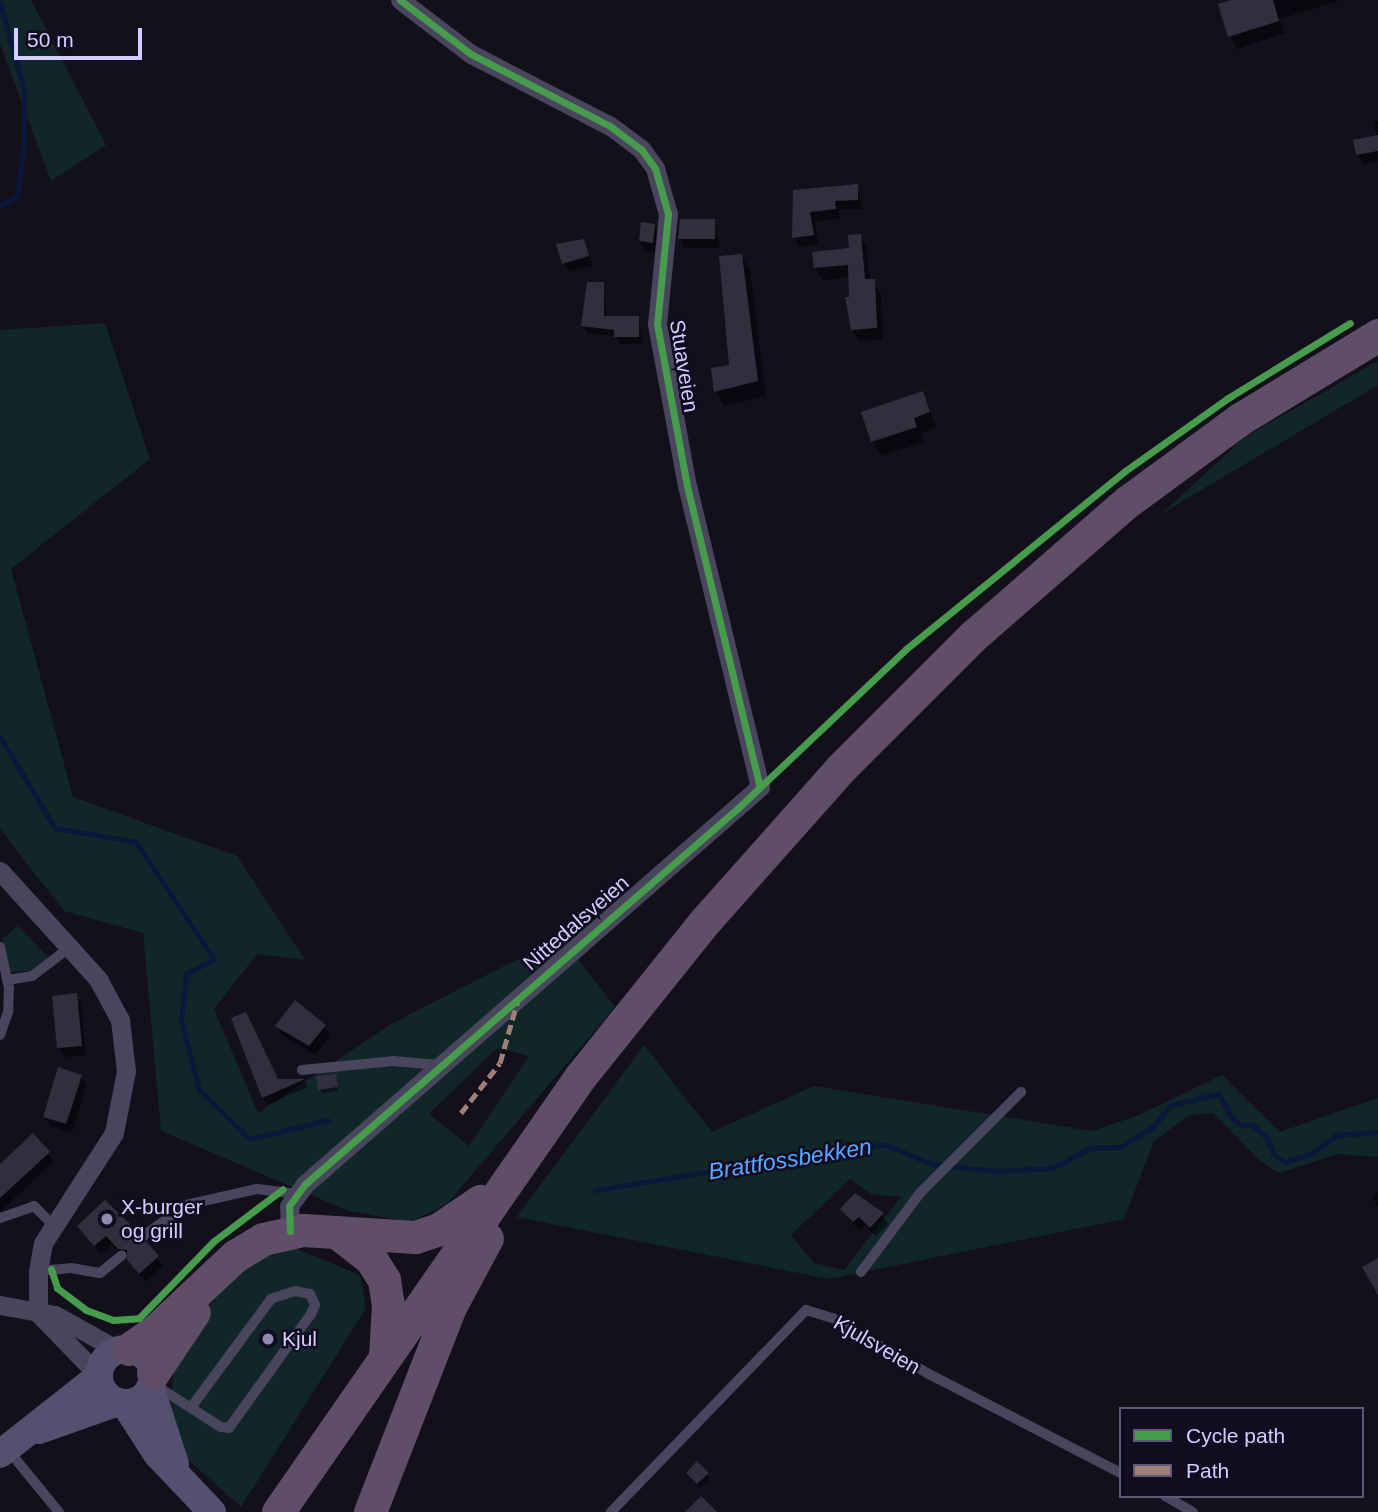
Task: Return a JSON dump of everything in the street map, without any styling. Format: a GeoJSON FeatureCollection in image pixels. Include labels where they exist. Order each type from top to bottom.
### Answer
{"type":"FeatureCollection","features":[{"type":"Feature","properties":{"kind":"highway"},"geometry":{"type":"LineString","coordinates":[[278,1512],[548,1120],[646,991],[768,848],[972,637],[1047,568],[1173,467],[1268,401],[1378,335]]}},
{"type":"Feature","properties":{"kind":"highway"},"geometry":{"type":"LineString","coordinates":[[370,1512],[450,1307],[548,1120]]}},
{"type":"Feature","properties":{"kind":"highway"},"geometry":{"type":"LineString","coordinates":[[124,1349],[248,1247],[290,1231],[402,1239],[426,1234],[456,1219],[502,1184]]}},
{"type":"Feature","properties":{"kind":"highway"},"geometry":{"type":"LineString","coordinates":[[339,1234],[371,1259],[384,1280],[388,1305],[385,1356]]}},
{"type":"Feature","properties":{"kind":"highway"},"geometry":{"type":"LineString","coordinates":[[152,1381],[194,1310],[205,1283]]}},
{"type":"Feature","properties":{"kind":"main road"},"geometry":{"type":"LineString","coordinates":[[3,1452],[33,1432],[52,1411],[99,1376],[105,1358],[124,1349],[145,1357],[177,1473]]}},
{"type":"Feature","properties":{"kind":"main road"},"geometry":{"type":"LineString","coordinates":[[99,1376],[106,1395],[121,1403],[157,1454],[212,1512]]}},
{"type":"Feature","properties":{"kind":"main road"},"geometry":{"type":"LineString","coordinates":[[33,1432],[142,1397],[152,1381]]}},
{"type":"Feature","properties":{"kind":"street","name":"Stuaveien"},"geometry":{"type":"LineString","coordinates":[[400,0],[471,54],[610,126],[641,149],[655,168],[668,214],[657,324],[687,486],[760,787]]}},
{"type":"Feature","properties":{"kind":"street","name":"Nittedalsveien"},"geometry":{"type":"LineString","coordinates":[[296,1194],[439,1065],[760,787]]}},
{"type":"Feature","properties":{"kind":"street"},"geometry":{"type":"LineString","coordinates":[[0,871],[71,946],[112,1002],[120,1020],[126,1071],[114,1133],[52,1224],[37,1271],[38,1313],[99,1376]]}},
{"type":"Feature","properties":{"kind":"street"},"geometry":{"type":"LineString","coordinates":[[290,1231],[289,1206],[296,1194]]}},
{"type":"Feature","properties":{"kind":"street"},"geometry":{"type":"LineString","coordinates":[[0,1305],[55,1315],[124,1349]]}},
{"type":"Feature","properties":{"kind":"lane"},"geometry":{"type":"LineString","coordinates":[[7,980],[32,976],[71,946]]}},
{"type":"Feature","properties":{"kind":"lane"},"geometry":{"type":"LineString","coordinates":[[0,947],[7,980],[8,1012],[0,1035]]}},
{"type":"Feature","properties":{"kind":"lane"},"geometry":{"type":"LineString","coordinates":[[302,1070],[394,1061],[439,1065]]}},
{"type":"Feature","properties":{"kind":"lane"},"geometry":{"type":"LineString","coordinates":[[860,1272],[920,1193],[1021,1092]]}},
{"type":"Feature","properties":{"kind":"lane"},"geometry":{"type":"LineString","coordinates":[[142,1237],[186,1205],[257,1189],[296,1194]]}},
{"type":"Feature","properties":{"kind":"lane"},"geometry":{"type":"LineString","coordinates":[[0,1218],[34,1206],[52,1224]]}},
{"type":"Feature","properties":{"kind":"lane"},"geometry":{"type":"LineString","coordinates":[[37,1271],[71,1268],[100,1273],[122,1255]]}},
{"type":"Feature","properties":{"kind":"lane"},"geometry":{"type":"LineString","coordinates":[[152,1381],[221,1427],[236,1423],[311,1314],[315,1305],[310,1294],[295,1291],[265,1304],[192,1406]]}},
{"type":"Feature","properties":{"kind":"lane","name":"Kjulsveien"},"geometry":{"type":"LineString","coordinates":[[611,1512],[806,1310],[833,1318],[926,1373],[1119,1472]]}},
{"type":"Feature","properties":{"kind":"lane"},"geometry":{"type":"LineString","coordinates":[[3,1452],[59,1512]]}},
{"type":"Feature","properties":{"kind":"lane"},"geometry":{"type":"LineString","coordinates":[[1168,1498],[1193,1512]]}},
{"type":"Feature","properties":{"kind":"green space"},"geometry":{"type":"Polygon","coordinates":[[[0,0],[31,0],[106,145],[51,181],[0,44],[0,0]]]}},
{"type":"Feature","properties":{"kind":"green space"},"geometry":{"type":"Polygon","coordinates":[[[105,323],[150,459],[11,569],[73,797],[237,856],[305,960],[257,954],[214,1009],[258,1113],[393,1023],[561,937],[615,1007],[447,1204],[410,1222],[349,1211],[161,1131],[143,933],[64,911],[0,829],[0,330],[105,323]],[[497,1048],[429,1114],[469,1146],[529,1056],[497,1048]]]}},
{"type":"Feature","properties":{"kind":"green space"},"geometry":{"type":"Polygon","coordinates":[[[1378,361],[1378,385],[1161,514],[1245,437],[1378,361]]]}},
{"type":"Feature","properties":{"kind":"green space"},"geometry":{"type":"Polygon","coordinates":[[[18,926],[48,957],[29,971],[11,972],[2,939],[18,926]]]}},
{"type":"Feature","properties":{"kind":"green space"},"geometry":{"type":"Polygon","coordinates":[[[644,1045],[712,1132],[814,1086],[1092,1131],[1139,1115],[1222,1075],[1280,1132],[1378,1098],[1378,1157],[1338,1154],[1279,1173],[1259,1160],[1213,1113],[1189,1115],[1154,1141],[1124,1219],[829,1279],[517,1217],[644,1045]],[[850,1179],[791,1235],[814,1263],[844,1270],[901,1197],[871,1194],[850,1179]]]}},
{"type":"Feature","properties":{"kind":"green space"},"geometry":{"type":"Polygon","coordinates":[[[287,1245],[360,1275],[366,1308],[241,1507],[184,1456],[170,1405],[176,1351],[239,1267],[287,1245]]]}},
{"type":"Feature","properties":{"kind":"building"},"geometry":{"type":"Polygon","coordinates":[[[1231,0],[1273,0],[1279,21],[1228,37],[1218,4],[1231,0]]]}},
{"type":"Feature","properties":{"kind":"building"},"geometry":{"type":"Polygon","coordinates":[[[1378,135],[1378,151],[1356,155],[1353,140],[1378,135]]]}},
{"type":"Feature","properties":{"kind":"building"},"geometry":{"type":"Polygon","coordinates":[[[858,184],[858,200],[835,201],[836,209],[810,212],[814,235],[792,238],[793,190],[858,184]]]}},
{"type":"Feature","properties":{"kind":"building"},"geometry":{"type":"Polygon","coordinates":[[[680,219],[715,219],[715,239],[678,239],[680,219]]]}},
{"type":"Feature","properties":{"kind":"building"},"geometry":{"type":"Polygon","coordinates":[[[641,222],[655,224],[653,243],[639,241],[641,222]]]}},
{"type":"Feature","properties":{"kind":"building"},"geometry":{"type":"Polygon","coordinates":[[[861,234],[865,279],[875,279],[877,328],[851,330],[845,297],[849,297],[848,265],[814,268],[812,252],[849,248],[848,235],[861,234]]]}},
{"type":"Feature","properties":{"kind":"building"},"geometry":{"type":"Polygon","coordinates":[[[584,239],[589,256],[562,264],[556,244],[584,239]]]}},
{"type":"Feature","properties":{"kind":"building"},"geometry":{"type":"Polygon","coordinates":[[[742,254],[758,381],[714,392],[711,368],[729,365],[719,256],[742,254]]]}},
{"type":"Feature","properties":{"kind":"building"},"geometry":{"type":"Polygon","coordinates":[[[587,282],[604,282],[604,316],[639,316],[639,337],[614,337],[614,330],[581,326],[587,282]]]}},
{"type":"Feature","properties":{"kind":"building"},"geometry":{"type":"Polygon","coordinates":[[[923,391],[930,412],[914,418],[917,427],[871,442],[861,412],[923,391]]]}},
{"type":"Feature","properties":{"kind":"building"},"geometry":{"type":"Polygon","coordinates":[[[77,993],[82,1046],[57,1048],[52,996],[77,993]]]}},
{"type":"Feature","properties":{"kind":"building"},"geometry":{"type":"Polygon","coordinates":[[[295,1000],[326,1025],[309,1046],[275,1026],[295,1000]]]}},
{"type":"Feature","properties":{"kind":"building"},"geometry":{"type":"Polygon","coordinates":[[[246,1012],[278,1079],[305,1079],[262,1098],[231,1018],[246,1012]]]}},
{"type":"Feature","properties":{"kind":"building"},"geometry":{"type":"Polygon","coordinates":[[[58,1067],[82,1075],[66,1124],[43,1117],[58,1067]]]}},
{"type":"Feature","properties":{"kind":"building"},"geometry":{"type":"Polygon","coordinates":[[[336,1074],[338,1087],[318,1090],[316,1076],[336,1074]]]}},
{"type":"Feature","properties":{"kind":"building"},"geometry":{"type":"Polygon","coordinates":[[[33,1133],[50,1152],[0,1198],[0,1164],[33,1133]]]}},
{"type":"Feature","properties":{"kind":"building"},"geometry":{"type":"Polygon","coordinates":[[[855,1193],[884,1213],[870,1228],[859,1217],[853,1222],[840,1209],[855,1193]]]}},
{"type":"Feature","properties":{"kind":"building"},"geometry":{"type":"Polygon","coordinates":[[[105,1200],[137,1231],[136,1242],[147,1242],[159,1256],[139,1274],[127,1260],[127,1250],[118,1249],[106,1236],[94,1246],[77,1226],[105,1200]]]}},
{"type":"Feature","properties":{"kind":"building"},"geometry":{"type":"Polygon","coordinates":[[[1378,1258],[1378,1295],[1362,1267],[1378,1258]]]}},
{"type":"Feature","properties":{"kind":"building"},"geometry":{"type":"Polygon","coordinates":[[[697,1461],[709,1473],[697,1484],[686,1473],[697,1461]]]}},
{"type":"Feature","properties":{"kind":"building"},"geometry":{"type":"Polygon","coordinates":[[[701,1496],[717,1512],[685,1512],[701,1496]]]}},
{"type":"Feature","properties":{"kind":"waterway"},"geometry":{"type":"LineString","coordinates":[[0,3],[24,90],[24,142],[17,196],[0,206]]}},
{"type":"Feature","properties":{"kind":"waterway","name":"Brattfossbekken"},"geometry":{"type":"LineString","coordinates":[[0,737],[55,828],[136,842],[214,959],[186,974],[181,1020],[199,1090],[250,1139],[328,1120]]}},
{"type":"Feature","properties":{"kind":"waterway","name":"Brattfossbekken"},"geometry":{"type":"LineString","coordinates":[[595,1190],[884,1144],[932,1164],[995,1171],[1053,1168],[1090,1148],[1120,1147],[1153,1127],[1171,1105],[1219,1094],[1231,1117],[1241,1125],[1253,1125],[1267,1138],[1274,1155],[1285,1162],[1312,1153],[1337,1135],[1378,1132]]}},
{"type":"Feature","properties":{"kind":"marked path"},"geometry":{"type":"LineString","coordinates":[[461,1113],[500,1063],[518,1000]]}},
{"type":"Feature","properties":{"kind":"cycle path"},"geometry":{"type":"LineString","coordinates":[[400,0],[471,54],[610,126],[641,149],[655,168],[668,214],[657,324],[687,486],[760,787]]}},
{"type":"Feature","properties":{"kind":"cycle path"},"geometry":{"type":"LineString","coordinates":[[290,1231],[289,1206],[304,1185],[738,808],[906,649],[1125,471],[1228,398],[1350,323]]}},
{"type":"Feature","properties":{"kind":"cycle path"},"geometry":{"type":"LineString","coordinates":[[51,1269],[57,1288],[86,1310],[113,1320],[139,1318],[214,1241],[283,1189]]}},
{"type":"Feature","properties":{"kind":"place","name":"X-burger og grill"},"geometry":{"type":"Point","coordinates":[107,1219]}},
{"type":"Feature","properties":{"kind":"place","name":"Kjul"},"geometry":{"type":"Point","coordinates":[268,1339]}}]}
